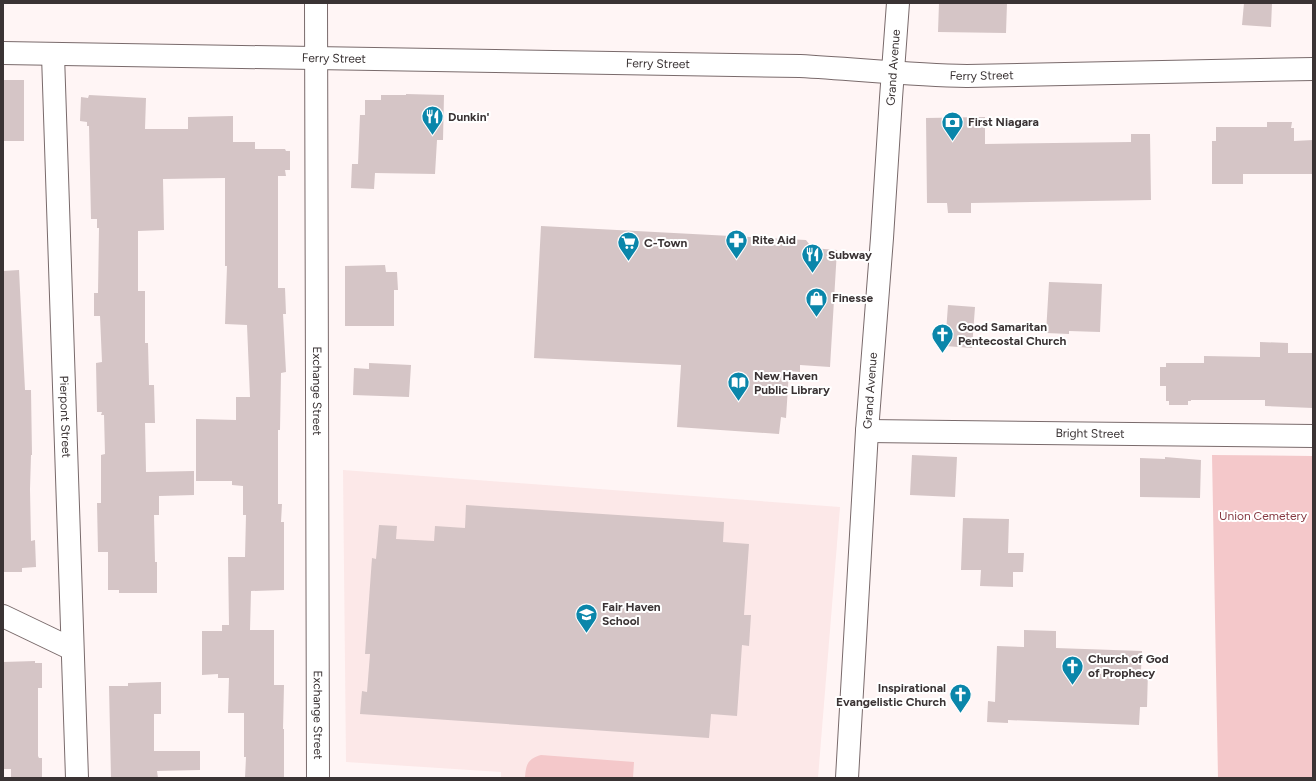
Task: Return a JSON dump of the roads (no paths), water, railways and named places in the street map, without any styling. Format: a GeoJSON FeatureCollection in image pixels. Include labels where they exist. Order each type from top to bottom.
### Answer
{"type":"FeatureCollection","features":[{"type":"Feature","properties":{"kind":"main road","name":"Exchange Street"},"geometry":{"type":"LineString","coordinates":[[316,3],[318,778]]}},
{"type":"Feature","properties":{"kind":"main road","name":"Grand Avenue"},"geometry":{"type":"LineString","coordinates":[[847,778],[867,431],[898,3]]}},
{"type":"Feature","properties":{"kind":"main road","name":"Ferry Street"},"geometry":{"type":"LineString","coordinates":[[3,53],[800,66],[861,69],[922,75],[967,76],[1313,69]]}},
{"type":"Feature","properties":{"kind":"main road","name":"Pierpont Street"},"geometry":{"type":"LineString","coordinates":[[53,55],[77,778]]}},
{"type":"Feature","properties":{"kind":"main road","name":"Bright Street"},"geometry":{"type":"LineString","coordinates":[[867,431],[1313,436]]}},
{"type":"Feature","properties":{"kind":"main road"},"geometry":{"type":"LineString","coordinates":[[3,616],[72,649]]}},
{"type":"Feature","properties":{"kind":"place","name":"Dunkin'"},"geometry":{"type":"Point","coordinates":[433,136]}},
{"type":"Feature","properties":{"kind":"place","name":"First Niagara"},"geometry":{"type":"Point","coordinates":[952,142]}},
{"type":"Feature","properties":{"kind":"place","name":"Rite Aid"},"geometry":{"type":"Point","coordinates":[736,260]}},
{"type":"Feature","properties":{"kind":"place","name":"C-Town"},"geometry":{"type":"Point","coordinates":[629,262]}},
{"type":"Feature","properties":{"kind":"place","name":"Subway"},"geometry":{"type":"Point","coordinates":[813,274]}},
{"type":"Feature","properties":{"kind":"place","name":"Finesse"},"geometry":{"type":"Point","coordinates":[816,318]}},
{"type":"Feature","properties":{"kind":"place","name":"Good Samaritan Pentecostal Church"},"geometry":{"type":"Point","coordinates":[943,354]}},
{"type":"Feature","properties":{"kind":"place","name":"New Haven Public Library"},"geometry":{"type":"Point","coordinates":[739,402]}},
{"type":"Feature","properties":{"kind":"place","name":"Fair Haven School"},"geometry":{"type":"Point","coordinates":[587,634]}},
{"type":"Feature","properties":{"kind":"place","name":"Church of God of Prophecy"},"geometry":{"type":"Point","coordinates":[1072,686]}},
{"type":"Feature","properties":{"kind":"place","name":"Inspirational Evangelistic Church"},"geometry":{"type":"Point","coordinates":[961,714]}},
{"type":"Feature","properties":{"kind":"park label","name":"Union Cemetery"},"geometry":{"type":"Point","coordinates":[1263,516]}}]}
